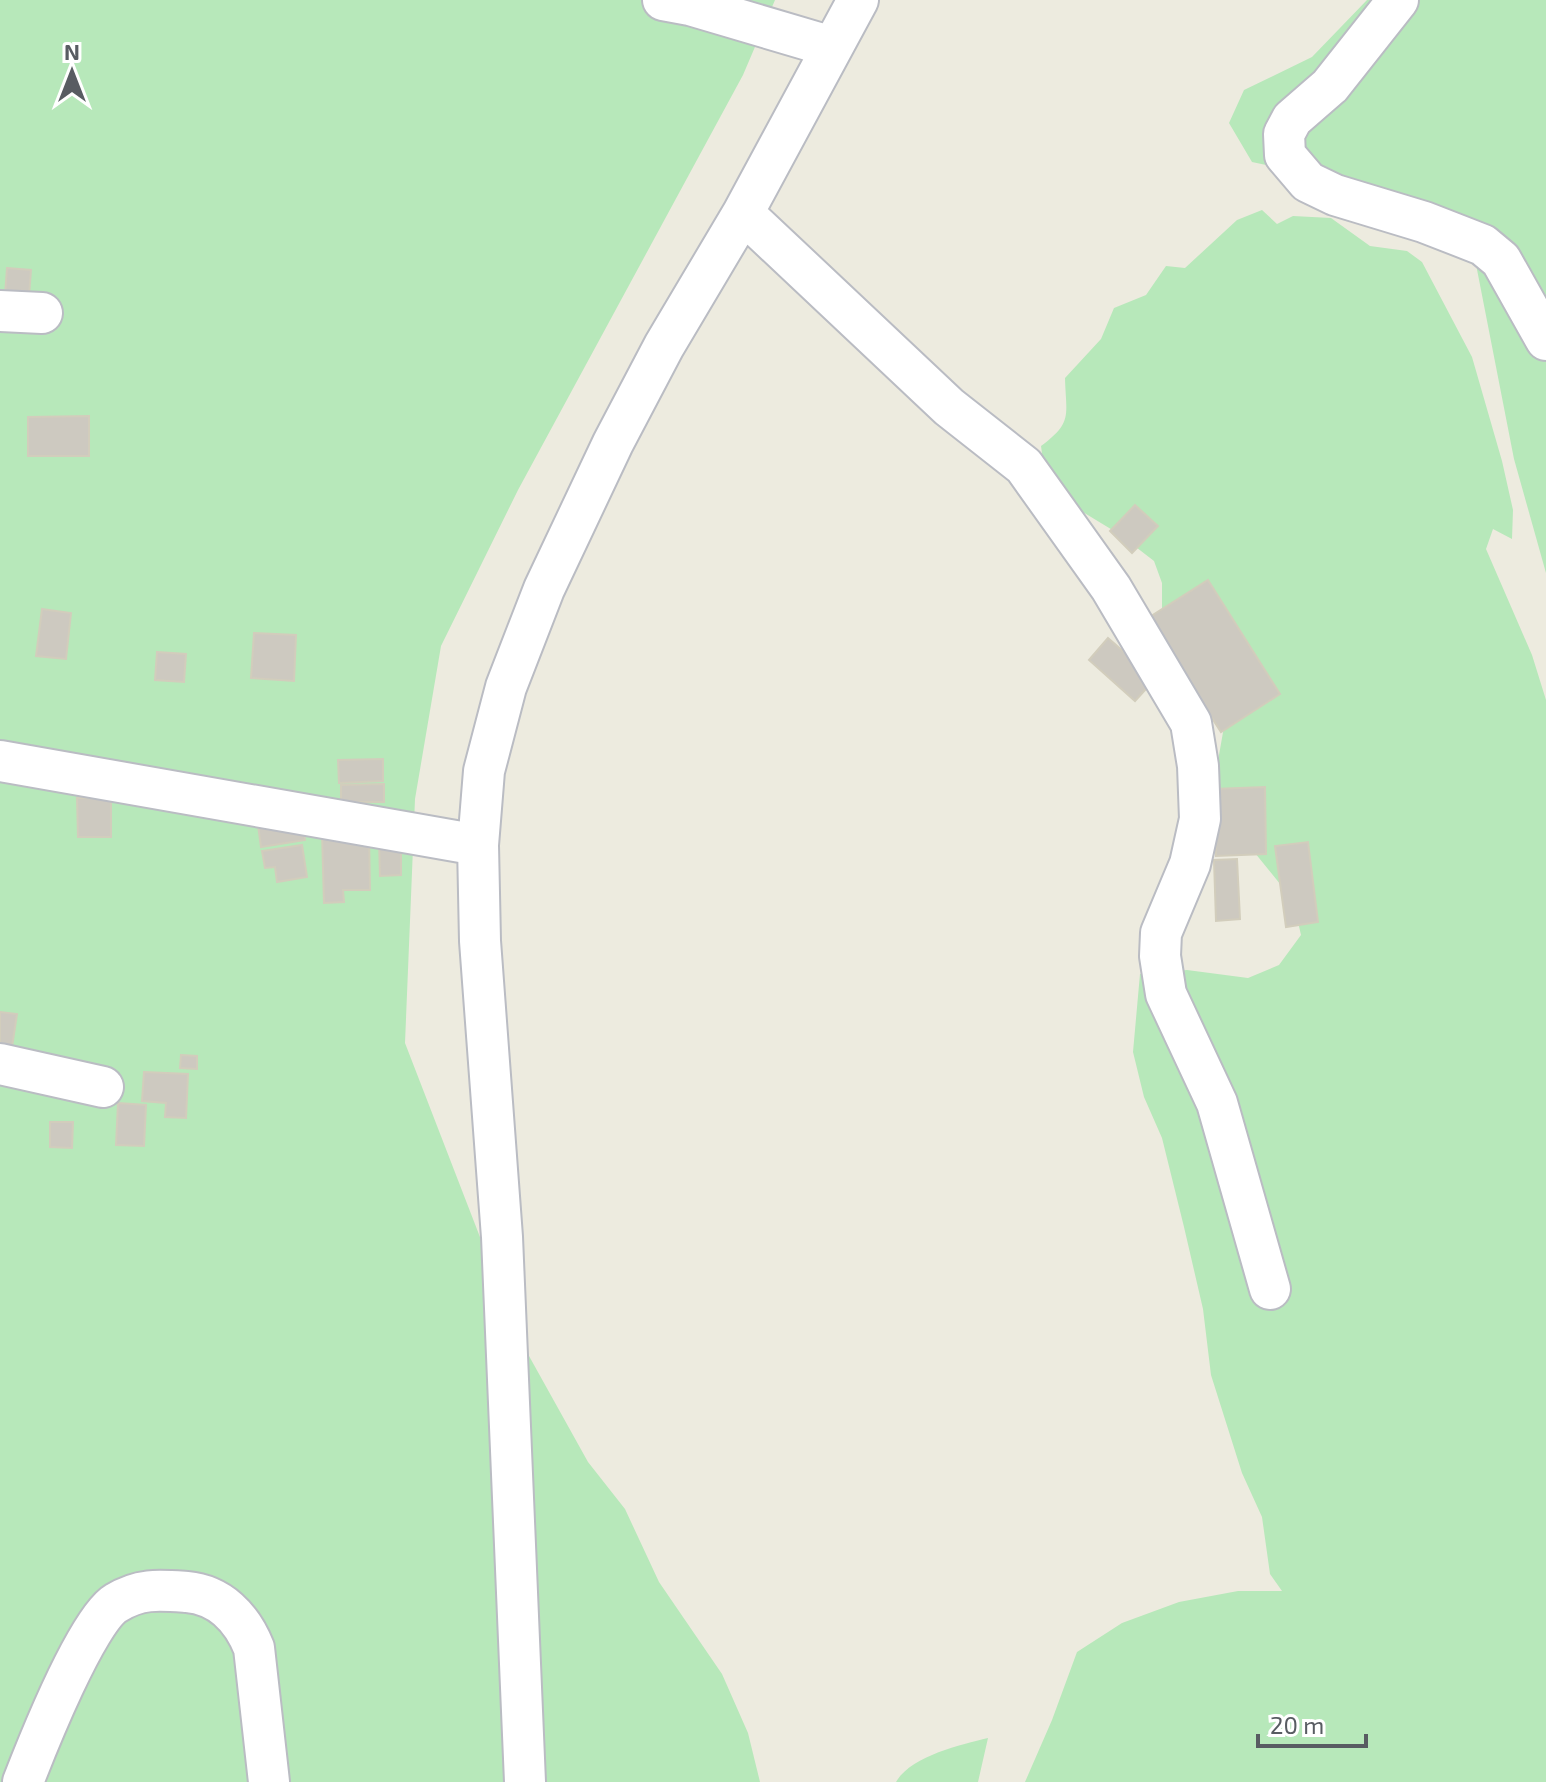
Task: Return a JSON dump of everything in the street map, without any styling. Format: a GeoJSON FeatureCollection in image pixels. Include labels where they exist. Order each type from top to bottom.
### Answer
{"type":"FeatureCollection","features":[{"type":"Feature","properties":{"kind":"street"},"geometry":{"type":"LineString","coordinates":[[663,0],[690,5],[832,47]]}},
{"type":"Feature","properties":{"kind":"street"},"geometry":{"type":"LineString","coordinates":[[525,1782],[504,1269],[480,941],[478,845],[484,771],[506,687],[544,589],[613,443],[664,346],[743,213],[858,0]]}},
{"type":"Feature","properties":{"kind":"street"},"geometry":{"type":"LineString","coordinates":[[1398,0],[1330,86],[1292,119],[1284,134],[1285,155],[1308,182],[1335,195],[1424,222],[1483,245],[1501,260],[1546,340]]}},
{"type":"Feature","properties":{"kind":"street"},"geometry":{"type":"LineString","coordinates":[[743,213],[949,407],[1024,466],[1111,588],[1191,723],[1198,766],[1200,819],[1190,864],[1161,933],[1160,956],[1166,994],[1217,1103],[1270,1289]]}},
{"type":"Feature","properties":{"kind":"street"},"geometry":{"type":"LineString","coordinates":[[0,311],[42,313]]}},
{"type":"Feature","properties":{"kind":"street"},"geometry":{"type":"LineString","coordinates":[[0,761],[478,845]]}},
{"type":"Feature","properties":{"kind":"street"},"geometry":{"type":"LineString","coordinates":[[0,1064],[103,1087]]}},
{"type":"Feature","properties":{"kind":"street"},"geometry":{"type":"LineString","coordinates":[[23,1782],[93,1628],[113,1604],[142,1590],[192,1592],[229,1607],[247,1630],[254,1648],[269,1782]]}},
{"type":"Feature","properties":{"kind":"street"},"geometry":{"type":"LineString","coordinates":[[0,1767],[46,1726]]}},
{"type":"Feature","properties":{"kind":"green space"},"geometry":{"type":"Polygon","coordinates":[[[0,0],[775,0],[743,75],[518,490],[441,646],[415,799],[405,1043],[519,1338],[588,1462],[625,1509],[659,1582],[722,1674],[748,1733],[760,1782],[0,1782],[0,0]]]}},
{"type":"Feature","properties":{"kind":"green space"},"geometry":{"type":"Polygon","coordinates":[[[1367,0],[1546,0],[1546,573],[1514,459],[1473,249],[1280,168],[1252,162],[1229,123],[1244,90],[1312,57],[1367,0]]]}},
{"type":"Feature","properties":{"kind":"green space"},"geometry":{"type":"Polygon","coordinates":[[[1262,210],[1277,224],[1293,216],[1331,218],[1370,246],[1407,251],[1422,262],[1472,357],[1513,510],[1512,539],[1493,529],[1486,549],[1532,655],[1546,700],[1546,1782],[1025,1782],[1077,1652],[1122,1623],[1179,1602],[1238,1591],[1282,1591],[1270,1574],[1262,1517],[1242,1473],[1211,1375],[1203,1309],[1184,1227],[1162,1138],[1144,1097],[1133,1052],[1140,974],[1187,970],[1248,978],[1279,965],[1301,935],[1293,900],[1225,816],[1216,772],[1225,721],[1162,637],[1162,583],[1154,561],[1119,534],[1068,503],[1044,467],[1041,446],[1063,424],[1065,378],[1101,339],[1114,308],[1146,295],[1166,266],[1185,268],[1237,220],[1262,210]]]}},
{"type":"Feature","properties":{"kind":"green space"},"geometry":{"type":"Polygon","coordinates":[[[988,1738],[978,1782],[896,1782],[924,1758],[988,1738]]]}},
{"type":"Feature","properties":{"kind":"building"},"geometry":{"type":"Polygon","coordinates":[[[7,268],[31,270],[29,296],[5,295],[7,268]]]}},
{"type":"Feature","properties":{"kind":"building"},"geometry":{"type":"Polygon","coordinates":[[[89,416],[89,456],[28,456],[28,417],[89,416]]]}},
{"type":"Feature","properties":{"kind":"building"},"geometry":{"type":"Polygon","coordinates":[[[1135,505],[1158,526],[1132,553],[1110,531],[1135,505]]]}},
{"type":"Feature","properties":{"kind":"building"},"geometry":{"type":"Polygon","coordinates":[[[1208,580],[1280,694],[1221,732],[1148,618],[1208,580]]]}},
{"type":"Feature","properties":{"kind":"building"},"geometry":{"type":"Polygon","coordinates":[[[42,609],[71,613],[66,659],[36,656],[42,609]]]}},
{"type":"Feature","properties":{"kind":"building"},"geometry":{"type":"Polygon","coordinates":[[[254,633],[296,635],[294,681],[251,678],[254,633]]]}},
{"type":"Feature","properties":{"kind":"building"},"geometry":{"type":"Polygon","coordinates":[[[1108,638],[1155,679],[1135,701],[1089,660],[1108,638]]]}},
{"type":"Feature","properties":{"kind":"building"},"geometry":{"type":"Polygon","coordinates":[[[157,652],[186,654],[184,682],[155,680],[157,652]]]}},
{"type":"Feature","properties":{"kind":"building"},"geometry":{"type":"Polygon","coordinates":[[[383,759],[383,781],[339,783],[338,760],[383,759]]]}},
{"type":"Feature","properties":{"kind":"building"},"geometry":{"type":"Polygon","coordinates":[[[384,784],[384,802],[341,802],[341,785],[384,784]]]}},
{"type":"Feature","properties":{"kind":"building"},"geometry":{"type":"Polygon","coordinates":[[[1265,787],[1266,854],[1216,856],[1214,789],[1265,787]]]}},
{"type":"Feature","properties":{"kind":"building"},"geometry":{"type":"Polygon","coordinates":[[[77,798],[111,798],[111,837],[78,837],[77,798]]]}},
{"type":"Feature","properties":{"kind":"building"},"geometry":{"type":"Polygon","coordinates":[[[303,819],[305,840],[261,847],[258,825],[303,819]]]}},
{"type":"Feature","properties":{"kind":"building"},"geometry":{"type":"Polygon","coordinates":[[[369,832],[370,890],[343,890],[344,902],[324,903],[322,833],[369,832]]]}},
{"type":"Feature","properties":{"kind":"building"},"geometry":{"type":"Polygon","coordinates":[[[401,838],[401,875],[380,876],[379,839],[401,838]]]}},
{"type":"Feature","properties":{"kind":"building"},"geometry":{"type":"Polygon","coordinates":[[[1308,842],[1318,922],[1286,927],[1275,846],[1308,842]]]}},
{"type":"Feature","properties":{"kind":"building"},"geometry":{"type":"Polygon","coordinates":[[[302,845],[307,877],[277,882],[275,867],[265,868],[262,851],[302,845]]]}},
{"type":"Feature","properties":{"kind":"building"},"geometry":{"type":"Polygon","coordinates":[[[1237,859],[1240,919],[1216,921],[1214,860],[1237,859]]]}},
{"type":"Feature","properties":{"kind":"building"},"geometry":{"type":"Polygon","coordinates":[[[0,1012],[17,1014],[12,1047],[0,1045],[0,1012]]]}},
{"type":"Feature","properties":{"kind":"building"},"geometry":{"type":"Polygon","coordinates":[[[181,1055],[197,1056],[197,1069],[180,1068],[181,1055]]]}},
{"type":"Feature","properties":{"kind":"building"},"geometry":{"type":"Polygon","coordinates":[[[144,1072],[188,1074],[186,1118],[165,1117],[166,1103],[142,1101],[144,1072]]]}},
{"type":"Feature","properties":{"kind":"building"},"geometry":{"type":"Polygon","coordinates":[[[118,1103],[146,1105],[144,1146],[116,1145],[118,1103]]]}},
{"type":"Feature","properties":{"kind":"building"},"geometry":{"type":"Polygon","coordinates":[[[50,1122],[73,1122],[72,1148],[50,1147],[50,1122]]]}}]}
